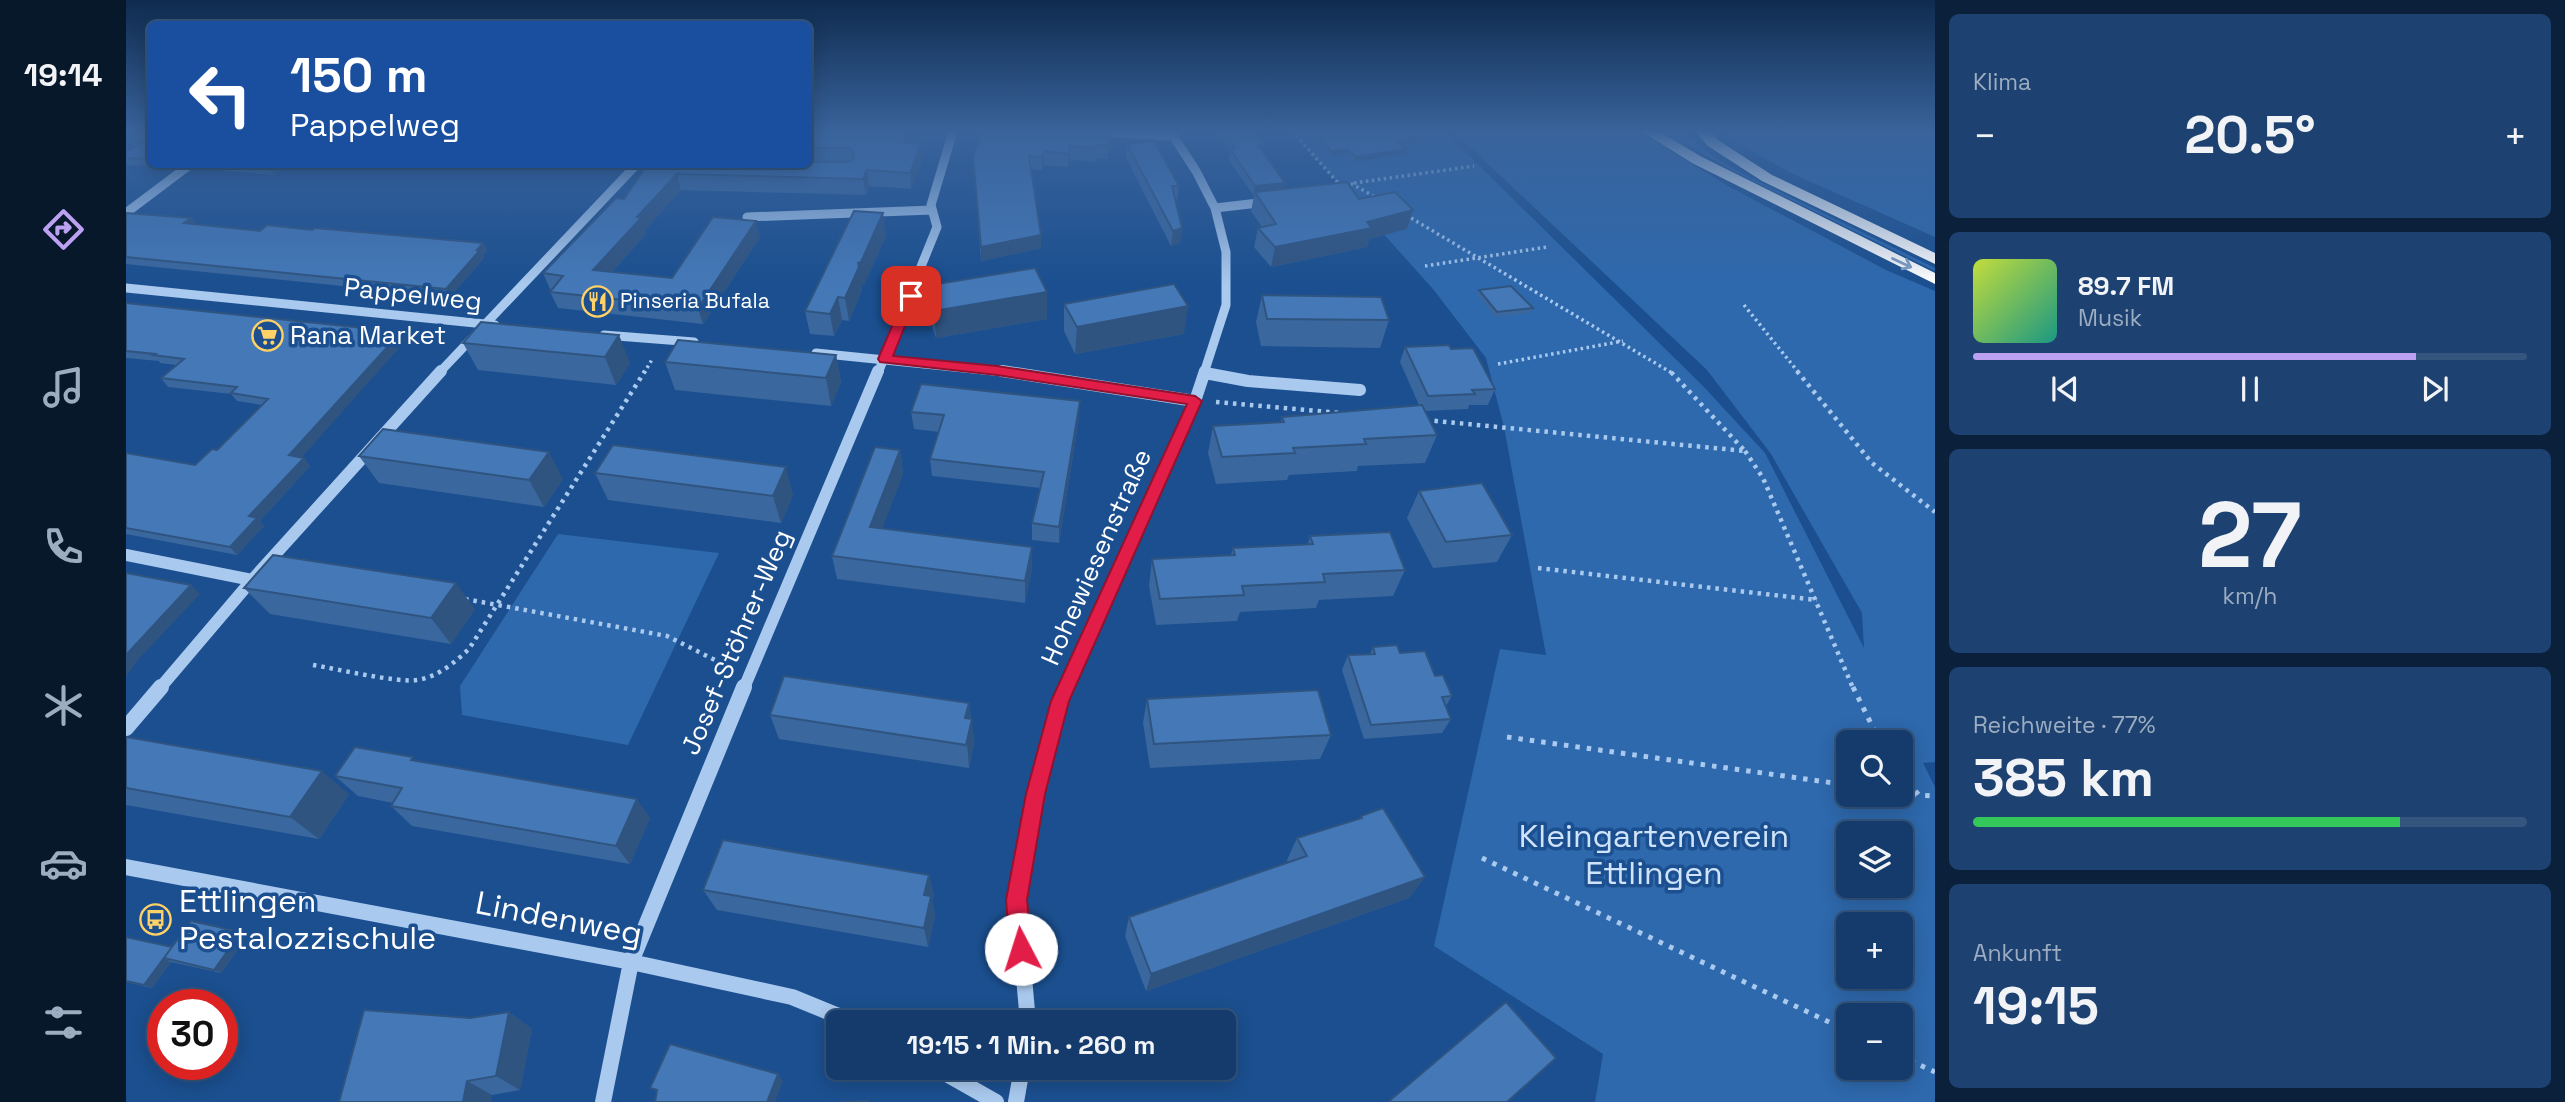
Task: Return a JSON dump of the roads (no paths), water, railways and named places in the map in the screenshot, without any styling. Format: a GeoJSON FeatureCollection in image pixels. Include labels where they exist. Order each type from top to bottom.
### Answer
{"type":"FeatureCollection","features":[{"type":"Feature","properties":{"kind":"highway"},"geometry":{"type":"LineString","coordinates":[[1742,182],[1935,279]]}},
{"type":"Feature","properties":{"kind":"highway"},"geometry":{"type":"LineString","coordinates":[[1776,182],[1935,259]]}},
{"type":"Feature","properties":{"kind":"street"},"geometry":{"type":"LineString","coordinates":[[126,214],[167,182]]}},
{"type":"Feature","properties":{"kind":"street"},"geometry":{"type":"LineString","coordinates":[[126,728],[252,580],[483,324],[624,182]]}},
{"type":"Feature","properties":{"kind":"street","name":"Josef-Stöhrer-Weg"},"geometry":{"type":"LineString","coordinates":[[603,1102],[631,962],[675,850],[885,359],[937,227],[932,210],[939,182]]}},
{"type":"Feature","properties":{"kind":"street","name":"Hohewiesenstraße"},"geometry":{"type":"LineString","coordinates":[[1027,1010],[1017,900],[1036,794],[1060,701],[1195,401],[1226,305],[1226,252],[1215,208],[1202,182]]}},
{"type":"Feature","properties":{"kind":"street"},"geometry":{"type":"LineString","coordinates":[[1215,208],[1278,200]]}},
{"type":"Feature","properties":{"kind":"street"},"geometry":{"type":"LineString","coordinates":[[747,218],[932,210]]}},
{"type":"Feature","properties":{"kind":"street","name":"Pappelweg"},"geometry":{"type":"LineString","coordinates":[[126,288],[509,326]]}},
{"type":"Feature","properties":{"kind":"street"},"geometry":{"type":"LineString","coordinates":[[587,333],[703,343]]}},
{"type":"Feature","properties":{"kind":"street"},"geometry":{"type":"LineString","coordinates":[[807,352],[997,370],[1195,401]]}},
{"type":"Feature","properties":{"kind":"street"},"geometry":{"type":"LineString","coordinates":[[1205,373],[1248,381],[1360,390]]}},
{"type":"Feature","properties":{"kind":"street"},"geometry":{"type":"LineString","coordinates":[[126,555],[252,580]]}},
{"type":"Feature","properties":{"kind":"street","name":"Lindenweg"},"geometry":{"type":"LineString","coordinates":[[126,867],[631,962],[792,997],[826,1011]]}},
{"type":"Feature","properties":{"kind":"street"},"geometry":{"type":"LineString","coordinates":[[957,1080],[996,1102]]}},
{"type":"Feature","properties":{"kind":"street"},"geometry":{"type":"LineString","coordinates":[[1016,1102],[1020,1080]]}},
{"type":"Feature","properties":{"kind":"place","name":"Pinseria Bufala"},"geometry":{"type":"Point","coordinates":[597,301]}},
{"type":"Feature","properties":{"kind":"place","name":"Rana Market"},"geometry":{"type":"Point","coordinates":[267,335]}},
{"type":"Feature","properties":{"kind":"place","name":"Ettlingen Pestalozzischule"},"geometry":{"type":"Point","coordinates":[156,919]}},
{"type":"Feature","properties":{"kind":"park label","name":"Kleingartenverein Ettlingen"},"geometry":{"type":"Point","coordinates":[1654,854]}}]}
